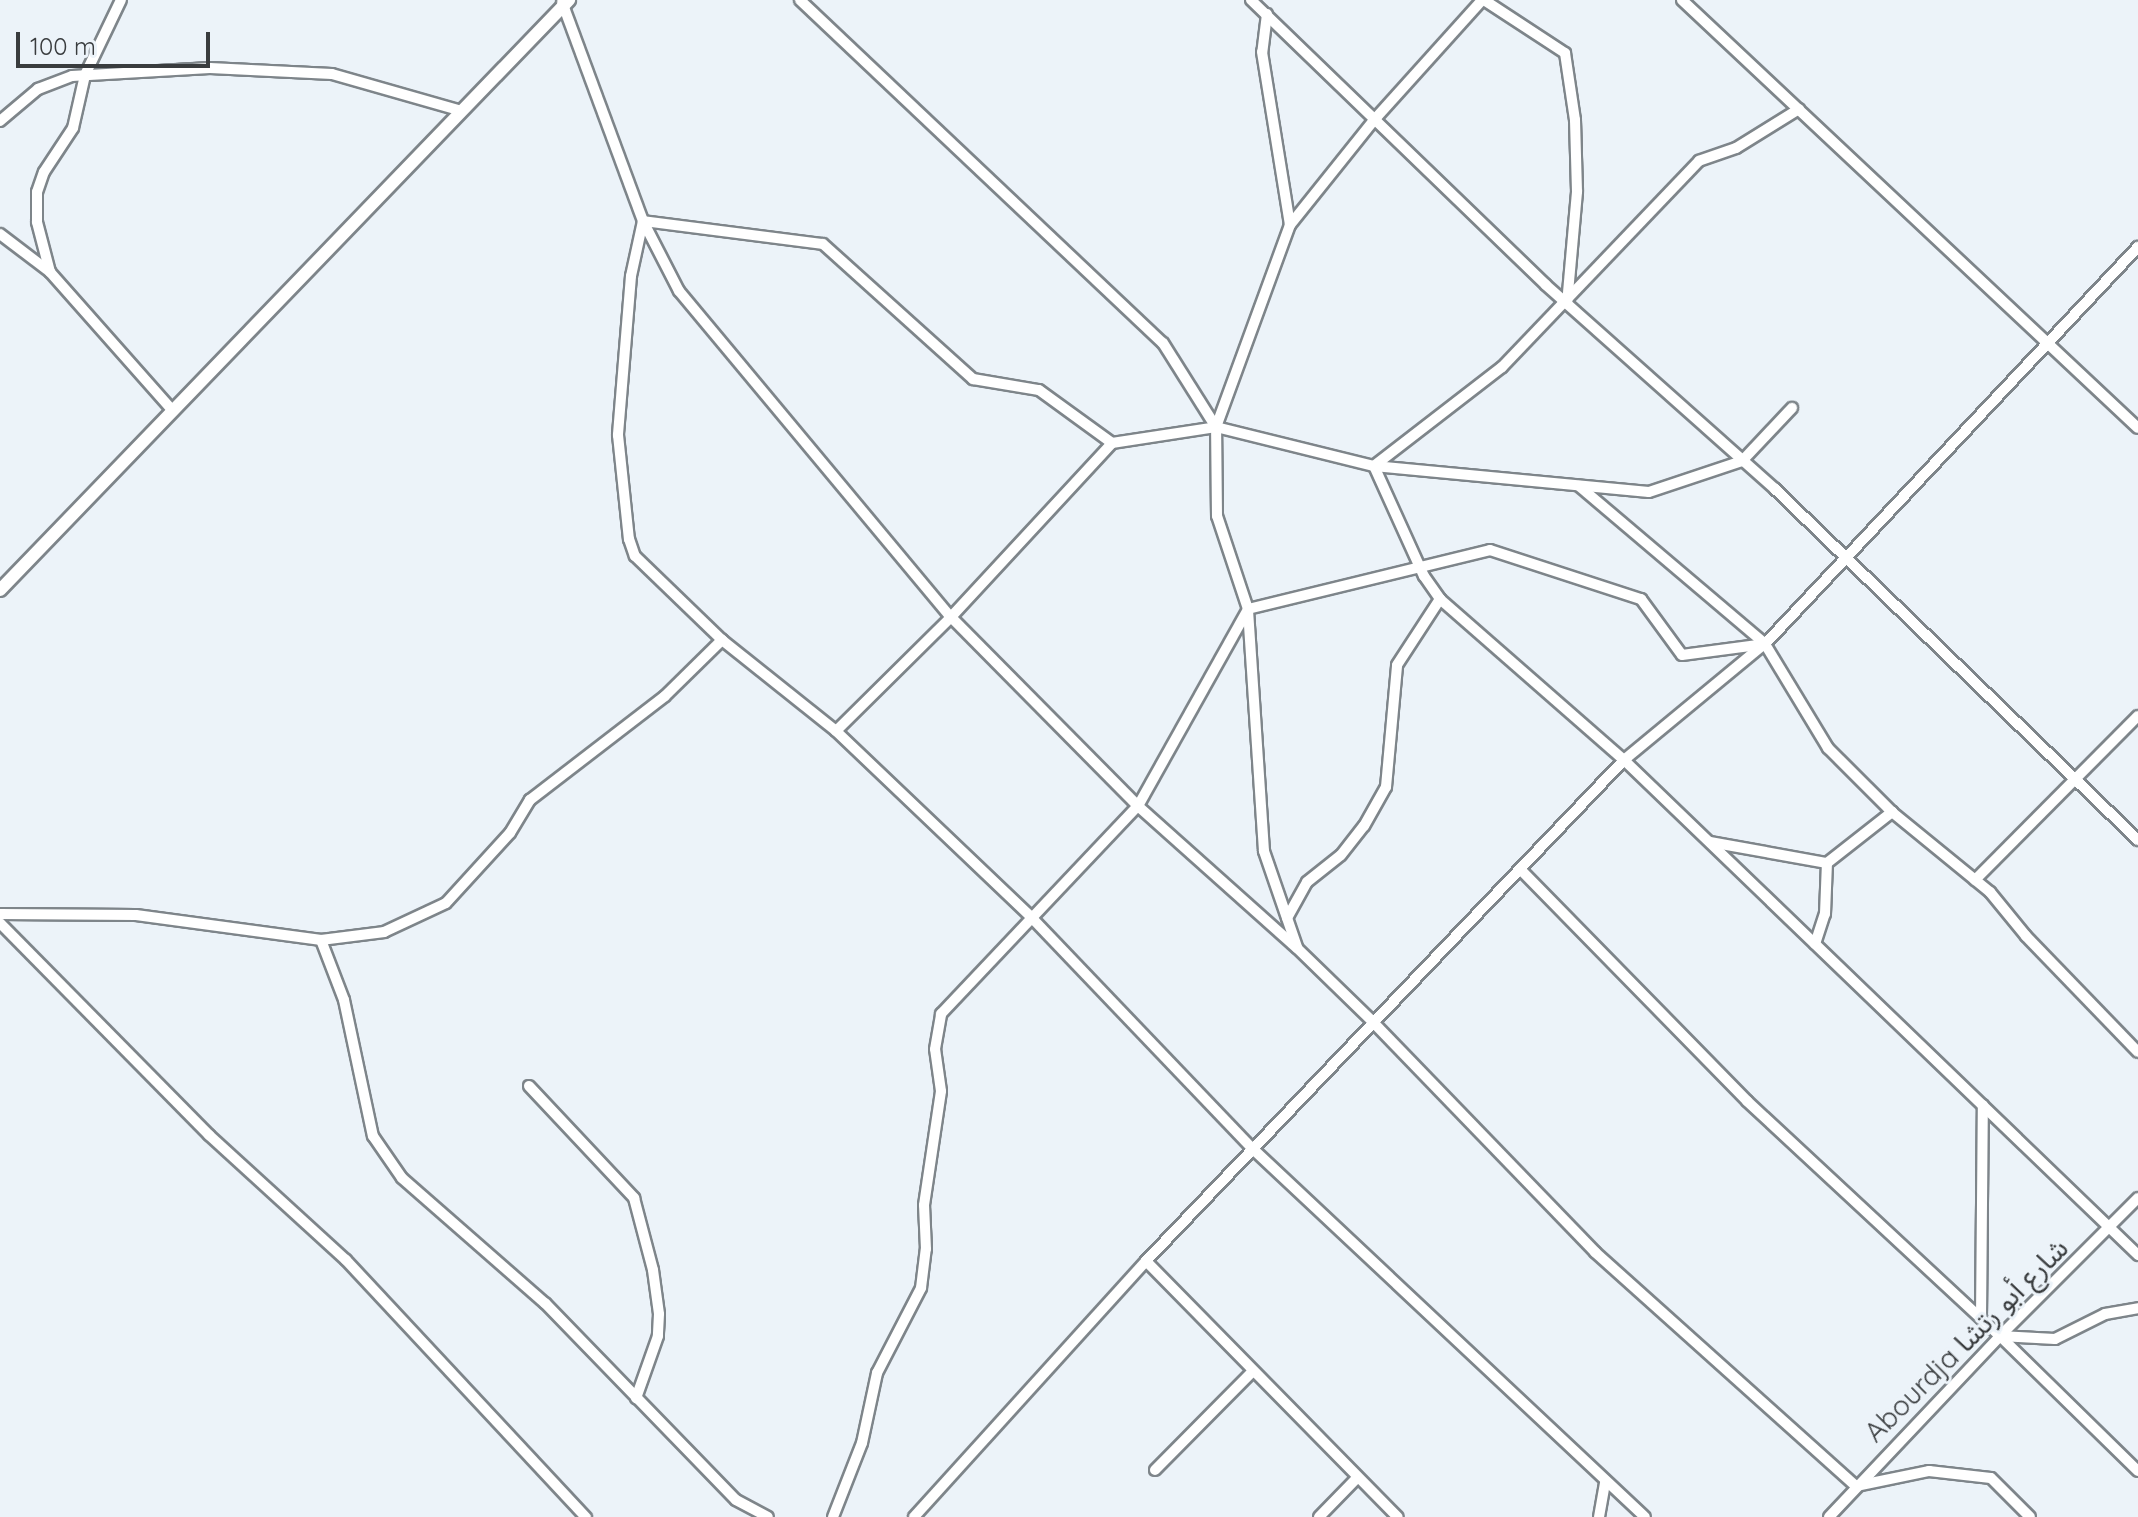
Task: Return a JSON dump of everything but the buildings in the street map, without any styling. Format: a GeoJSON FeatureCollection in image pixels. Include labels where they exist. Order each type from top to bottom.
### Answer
{"type":"FeatureCollection","features":[{"type":"Feature","properties":{"kind":"street"},"geometry":{"type":"LineString","coordinates":[[50,272],[37,222],[37,192],[44,172],[73,128],[85,75],[121,0]]}},
{"type":"Feature","properties":{"kind":"street"},"geometry":{"type":"LineString","coordinates":[[800,0],[1163,343],[1216,427]]}},
{"type":"Feature","properties":{"kind":"street"},"geometry":{"type":"LineString","coordinates":[[1251,0],[1567,303],[1847,557],[2138,840]]}},
{"type":"Feature","properties":{"kind":"street"},"geometry":{"type":"LineString","coordinates":[[1297,948],[1264,851],[1248,609],[1217,516],[1216,427],[1290,225],[1375,119],[1483,0],[1565,53],[1575,120],[1577,192],[1567,303]]}},
{"type":"Feature","properties":{"kind":"street"},"geometry":{"type":"LineString","coordinates":[[1682,0],[2138,428]]}},
{"type":"Feature","properties":{"kind":"street"},"geometry":{"type":"LineString","coordinates":[[0,590],[564,2],[643,221],[679,291],[951,617],[1138,806],[1297,948],[1373,1022],[1595,1252],[1856,1486],[1929,1471],[1991,1478],[2030,1517]]}},
{"type":"Feature","properties":{"kind":"street"},"geometry":{"type":"LineString","coordinates":[[1267,14],[1262,52],[1290,225]]}},
{"type":"Feature","properties":{"kind":"street"},"geometry":{"type":"LineString","coordinates":[[0,121],[38,89],[60,79],[210,68],[332,74],[462,111]]}},
{"type":"Feature","properties":{"kind":"street"},"geometry":{"type":"LineString","coordinates":[[1374,466],[1502,367],[1567,303],[1699,161],[1736,148],[1799,109]]}},
{"type":"Feature","properties":{"kind":"street"},"geometry":{"type":"LineString","coordinates":[[643,221],[823,244],[973,379],[1039,390],[1112,443]]}},
{"type":"Feature","properties":{"kind":"street"},"geometry":{"type":"LineString","coordinates":[[643,221],[631,276],[618,435],[629,539],[635,556],[722,640],[836,731],[1031,917],[1254,1150],[1605,1483],[1645,1517]]}},
{"type":"Feature","properties":{"kind":"street"},"geometry":{"type":"LineString","coordinates":[[0,234],[50,272],[173,411]]}},
{"type":"Feature","properties":{"kind":"street"},"geometry":{"type":"LineString","coordinates":[[914,1517],[1146,1261],[1624,760],[1765,644],[2138,247]]}},
{"type":"Feature","properties":{"kind":"street"},"geometry":{"type":"LineString","coordinates":[[836,731],[951,617],[1112,443],[1216,427],[1374,466],[1649,492],[1742,461],[1792,408]]}},
{"type":"Feature","properties":{"kind":"street"},"geometry":{"type":"LineString","coordinates":[[1374,466],[1420,568],[1440,599],[1624,760],[2138,1255]]}},
{"type":"Feature","properties":{"kind":"street"},"geometry":{"type":"LineString","coordinates":[[1578,485],[1765,644],[1828,748],[1892,812],[1975,880],[2138,1052]]}},
{"type":"Feature","properties":{"kind":"street"},"geometry":{"type":"LineString","coordinates":[[833,1517],[862,1443],[877,1373],[921,1288],[926,1249],[924,1205],[941,1091],[935,1049],[941,1014],[1138,806],[1248,609],[1490,550],[1641,599],[1682,655],[1765,644]]}},
{"type":"Feature","properties":{"kind":"street"},"geometry":{"type":"LineString","coordinates":[[1287,918],[1307,882],[1341,855],[1364,826],[1386,787],[1397,665],[1440,599]]}},
{"type":"Feature","properties":{"kind":"street"},"geometry":{"type":"LineString","coordinates":[[0,914],[136,915],[321,940],[384,932],[446,903],[510,833],[530,800],[665,696],[722,640]]}},
{"type":"Feature","properties":{"kind":"street"},"geometry":{"type":"LineString","coordinates":[[1975,880],[2138,716]]}},
{"type":"Feature","properties":{"kind":"street"},"geometry":{"type":"LineString","coordinates":[[1709,842],[1827,863],[1892,812]]}},
{"type":"Feature","properties":{"kind":"street"},"geometry":{"type":"LineString","coordinates":[[1815,944],[1825,914],[1827,863]]}},
{"type":"Feature","properties":{"kind":"street"},"geometry":{"type":"LineString","coordinates":[[1520,869],[1747,1101],[1981,1318],[2138,1471]]}},
{"type":"Feature","properties":{"kind":"street"},"geometry":{"type":"LineString","coordinates":[[0,923],[209,1135],[346,1260],[586,1517]]}},
{"type":"Feature","properties":{"kind":"street"},"geometry":{"type":"LineString","coordinates":[[321,940],[344,1000],[373,1136],[402,1178],[545,1303],[736,1500],[768,1517]]}},
{"type":"Feature","properties":{"kind":"street"},"geometry":{"type":"LineString","coordinates":[[529,1086],[634,1198],[653,1270],[659,1314],[658,1336],[636,1398]]}},
{"type":"Feature","properties":{"kind":"street"},"geometry":{"type":"LineString","coordinates":[[1981,1318],[1983,1105]]}},
{"type":"Feature","properties":{"kind":"street","name":"Abourdja شارع أبو رتشا"},"geometry":{"type":"LineString","coordinates":[[1829,1517],[2000,1336],[2138,1198]]}},
{"type":"Feature","properties":{"kind":"street"},"geometry":{"type":"LineString","coordinates":[[1146,1261],[1398,1517]]}},
{"type":"Feature","properties":{"kind":"street"},"geometry":{"type":"LineString","coordinates":[[2000,1336],[2055,1339],[2105,1314],[2138,1308]]}},
{"type":"Feature","properties":{"kind":"street"},"geometry":{"type":"LineString","coordinates":[[1155,1470],[1253,1371]]}},
{"type":"Feature","properties":{"kind":"street"},"geometry":{"type":"LineString","coordinates":[[1319,1517],[1357,1478]]}},
{"type":"Feature","properties":{"kind":"street"},"geometry":{"type":"LineString","coordinates":[[1599,1517],[1605,1483]]}},
{"type":"Feature","properties":{"kind":"street"},"geometry":{"type":"LineString","coordinates":[[1627,1501],[1629,1517]]}}]}
